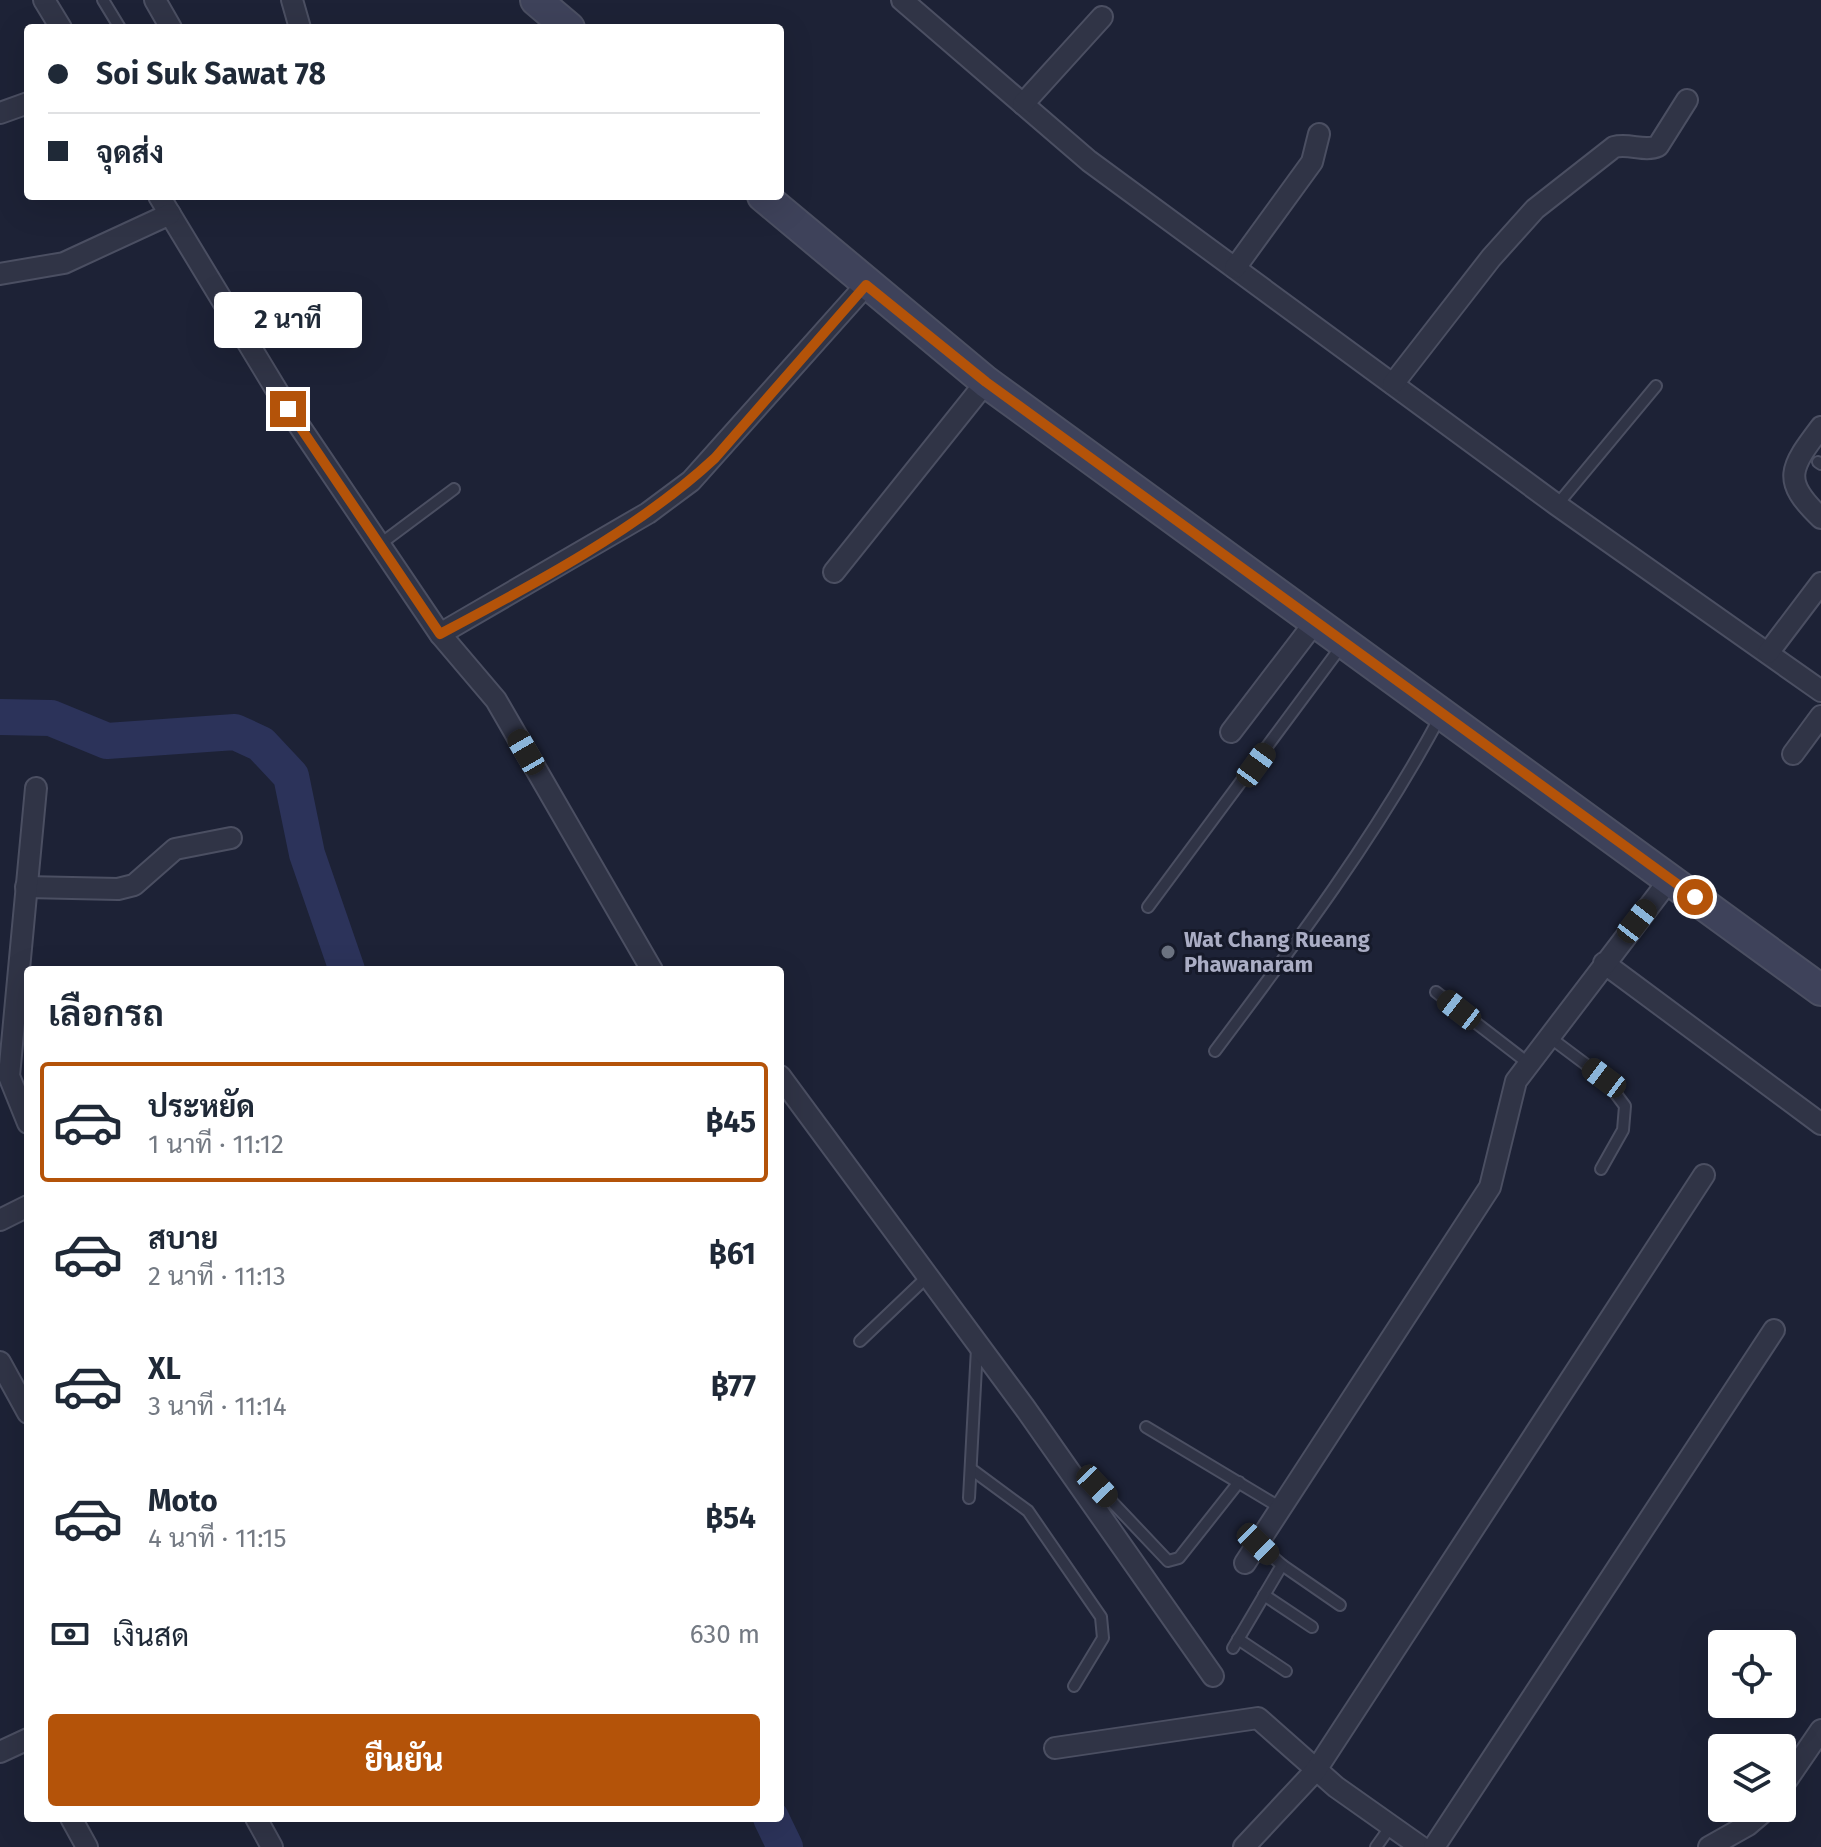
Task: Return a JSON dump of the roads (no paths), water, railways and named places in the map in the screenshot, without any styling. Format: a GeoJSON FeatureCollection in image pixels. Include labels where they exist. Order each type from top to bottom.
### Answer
{"type":"FeatureCollection","features":[{"type":"Feature","properties":{"kind":"street"},"geometry":{"type":"LineString","coordinates":[[44,0],[59,24]]}},
{"type":"Feature","properties":{"kind":"street"},"geometry":{"type":"LineString","coordinates":[[155,0],[169,24]]}},
{"type":"Feature","properties":{"kind":"street"},"geometry":{"type":"LineString","coordinates":[[292,0],[299,24]]}},
{"type":"Feature","properties":{"kind":"street"},"geometry":{"type":"LineString","coordinates":[[536,0],[564,24]]}},
{"type":"Feature","properties":{"kind":"street"},"geometry":{"type":"LineString","coordinates":[[902,0],[1089,161],[1557,505],[1821,691]]}},
{"type":"Feature","properties":{"kind":"street"},"geometry":{"type":"LineString","coordinates":[[1023,104],[1102,17]]}},
{"type":"Feature","properties":{"kind":"street"},"geometry":{"type":"LineString","coordinates":[[1393,384],[1483,269],[1535,209],[1614,147],[1658,146],[1687,100]]}},
{"type":"Feature","properties":{"kind":"street"},"geometry":{"type":"LineString","coordinates":[[0,113],[24,104]]}},
{"type":"Feature","properties":{"kind":"street"},"geometry":{"type":"LineString","coordinates":[[1235,268],[1312,162],[1319,134]]}},
{"type":"Feature","properties":{"kind":"street"},"geometry":{"type":"LineString","coordinates":[[161,200],[288,409],[440,634],[496,700],[650,966]]}},
{"type":"Feature","properties":{"kind":"street"},"geometry":{"type":"LineString","coordinates":[[768,200],[986,382],[1821,990]]}},
{"type":"Feature","properties":{"kind":"street"},"geometry":{"type":"LineString","coordinates":[[0,274],[64,263],[170,214]]}},
{"type":"Feature","properties":{"kind":"street"},"geometry":{"type":"LineString","coordinates":[[440,634],[648,513],[691,481],[715,458],[866,285]]}},
{"type":"Feature","properties":{"kind":"street"},"geometry":{"type":"LineString","coordinates":[[834,572],[986,382]]}},
{"type":"Feature","properties":{"kind":"street"},"geometry":{"type":"LineString","coordinates":[[1821,427],[1803,451],[1795,471],[1795,484],[1798,496],[1821,518]]}},
{"type":"Feature","properties":{"kind":"street"},"geometry":{"type":"LineString","coordinates":[[1768,653],[1821,583]]}},
{"type":"Feature","properties":{"kind":"street"},"geometry":{"type":"LineString","coordinates":[[1231,732],[1315,622]]}},
{"type":"Feature","properties":{"kind":"street"},"geometry":{"type":"LineString","coordinates":[[1793,754],[1821,716]]}},
{"type":"Feature","properties":{"kind":"street"},"geometry":{"type":"LineString","coordinates":[[24,1113],[9,1076],[36,788]]}},
{"type":"Feature","properties":{"kind":"street"},"geometry":{"type":"LineString","coordinates":[[26,887],[126,887],[134,885],[175,849],[231,838]]}},
{"type":"Feature","properties":{"kind":"street"},"geometry":{"type":"LineString","coordinates":[[1245,1563],[1490,1187],[1498,1165],[1509,1098],[1528,1063],[1670,879]]}},
{"type":"Feature","properties":{"kind":"street"},"geometry":{"type":"LineString","coordinates":[[1604,963],[1821,1124]]}},
{"type":"Feature","properties":{"kind":"street"},"geometry":{"type":"LineString","coordinates":[[784,1082],[977,1344],[1213,1676]]}},
{"type":"Feature","properties":{"kind":"street"},"geometry":{"type":"LineString","coordinates":[[1244,1847],[1316,1770],[1704,1175]]}},
{"type":"Feature","properties":{"kind":"street"},"geometry":{"type":"LineString","coordinates":[[0,1220],[24,1208]]}},
{"type":"Feature","properties":{"kind":"street"},"geometry":{"type":"LineString","coordinates":[[1434,1847],[1774,1330]]}},
{"type":"Feature","properties":{"kind":"street"},"geometry":{"type":"LineString","coordinates":[[0,1362],[24,1406]]}},
{"type":"Feature","properties":{"kind":"street"},"geometry":{"type":"LineString","coordinates":[[1055,1748],[1258,1718],[1316,1770],[1421,1847]]}},
{"type":"Feature","properties":{"kind":"street"},"geometry":{"type":"LineString","coordinates":[[1796,1767],[1821,1730]]}},
{"type":"Feature","properties":{"kind":"street"},"geometry":{"type":"LineString","coordinates":[[0,1752],[24,1741]]}},
{"type":"Feature","properties":{"kind":"street"},"geometry":{"type":"LineString","coordinates":[[73,1822],[87,1847]]}},
{"type":"Feature","properties":{"kind":"street"},"geometry":{"type":"LineString","coordinates":[[258,1822],[272,1847]]}},
{"type":"Feature","properties":{"kind":"street"},"geometry":{"type":"LineString","coordinates":[[1709,1847],[1752,1822]]}},
{"type":"Feature","properties":{"kind":"street"},"geometry":{"type":"LineString","coordinates":[[1731,1833],[1751,1847]]}},
{"type":"Feature","properties":{"kind":"lane"},"geometry":{"type":"LineString","coordinates":[[103,0],[118,24]]}},
{"type":"Feature","properties":{"kind":"lane"},"geometry":{"type":"LineString","coordinates":[[1557,505],[1656,386]]}},
{"type":"Feature","properties":{"kind":"lane"},"geometry":{"type":"LineString","coordinates":[[379,545],[454,489]]}},
{"type":"Feature","properties":{"kind":"lane"},"geometry":{"type":"LineString","coordinates":[[1148,907],[1344,642]]}},
{"type":"Feature","properties":{"kind":"lane"},"geometry":{"type":"LineString","coordinates":[[1215,1051],[1291,949],[1391,804],[1442,713]]}},
{"type":"Feature","properties":{"kind":"lane"},"geometry":{"type":"LineString","coordinates":[[1436,992],[1528,1063]]}},
{"type":"Feature","properties":{"kind":"lane"},"geometry":{"type":"LineString","coordinates":[[1548,1036],[1604,1078],[1625,1106],[1623,1130],[1601,1169]]}},
{"type":"Feature","properties":{"kind":"lane"},"geometry":{"type":"LineString","coordinates":[[860,1341],[926,1278]]}},
{"type":"Feature","properties":{"kind":"lane"},"geometry":{"type":"LineString","coordinates":[[969,1498],[977,1344]]}},
{"type":"Feature","properties":{"kind":"lane"},"geometry":{"type":"LineString","coordinates":[[1146,1427],[1281,1508]]}},
{"type":"Feature","properties":{"kind":"lane"},"geometry":{"type":"LineString","coordinates":[[971,1469],[1028,1511],[1101,1617],[1103,1638],[1074,1686]]}},
{"type":"Feature","properties":{"kind":"lane"},"geometry":{"type":"LineString","coordinates":[[1097,1486],[1168,1561],[1179,1558],[1239,1482]]}},
{"type":"Feature","properties":{"kind":"lane"},"geometry":{"type":"LineString","coordinates":[[1258,1544],[1282,1565],[1340,1605]]}},
{"type":"Feature","properties":{"kind":"lane"},"geometry":{"type":"LineString","coordinates":[[1282,1565],[1236,1643],[1286,1671]]}},
{"type":"Feature","properties":{"kind":"lane"},"geometry":{"type":"LineString","coordinates":[[1264,1595],[1312,1627]]}},
{"type":"Feature","properties":{"kind":"lane"},"geometry":{"type":"LineString","coordinates":[[1376,1847],[1391,1826]]}},
{"type":"Feature","properties":{"kind":"waterway"},"geometry":{"type":"LineString","coordinates":[[0,717],[51,718],[107,741],[235,732],[261,744],[291,776],[307,854],[346,966]]}},
{"type":"Feature","properties":{"kind":"waterway"},"geometry":{"type":"LineString","coordinates":[[773,1822],[785,1847]]}},
{"type":"Feature","properties":{"kind":"place","name":"Wat Chang Rueang Phawanaram"},"geometry":{"type":"Point","coordinates":[1168,952]}}]}
